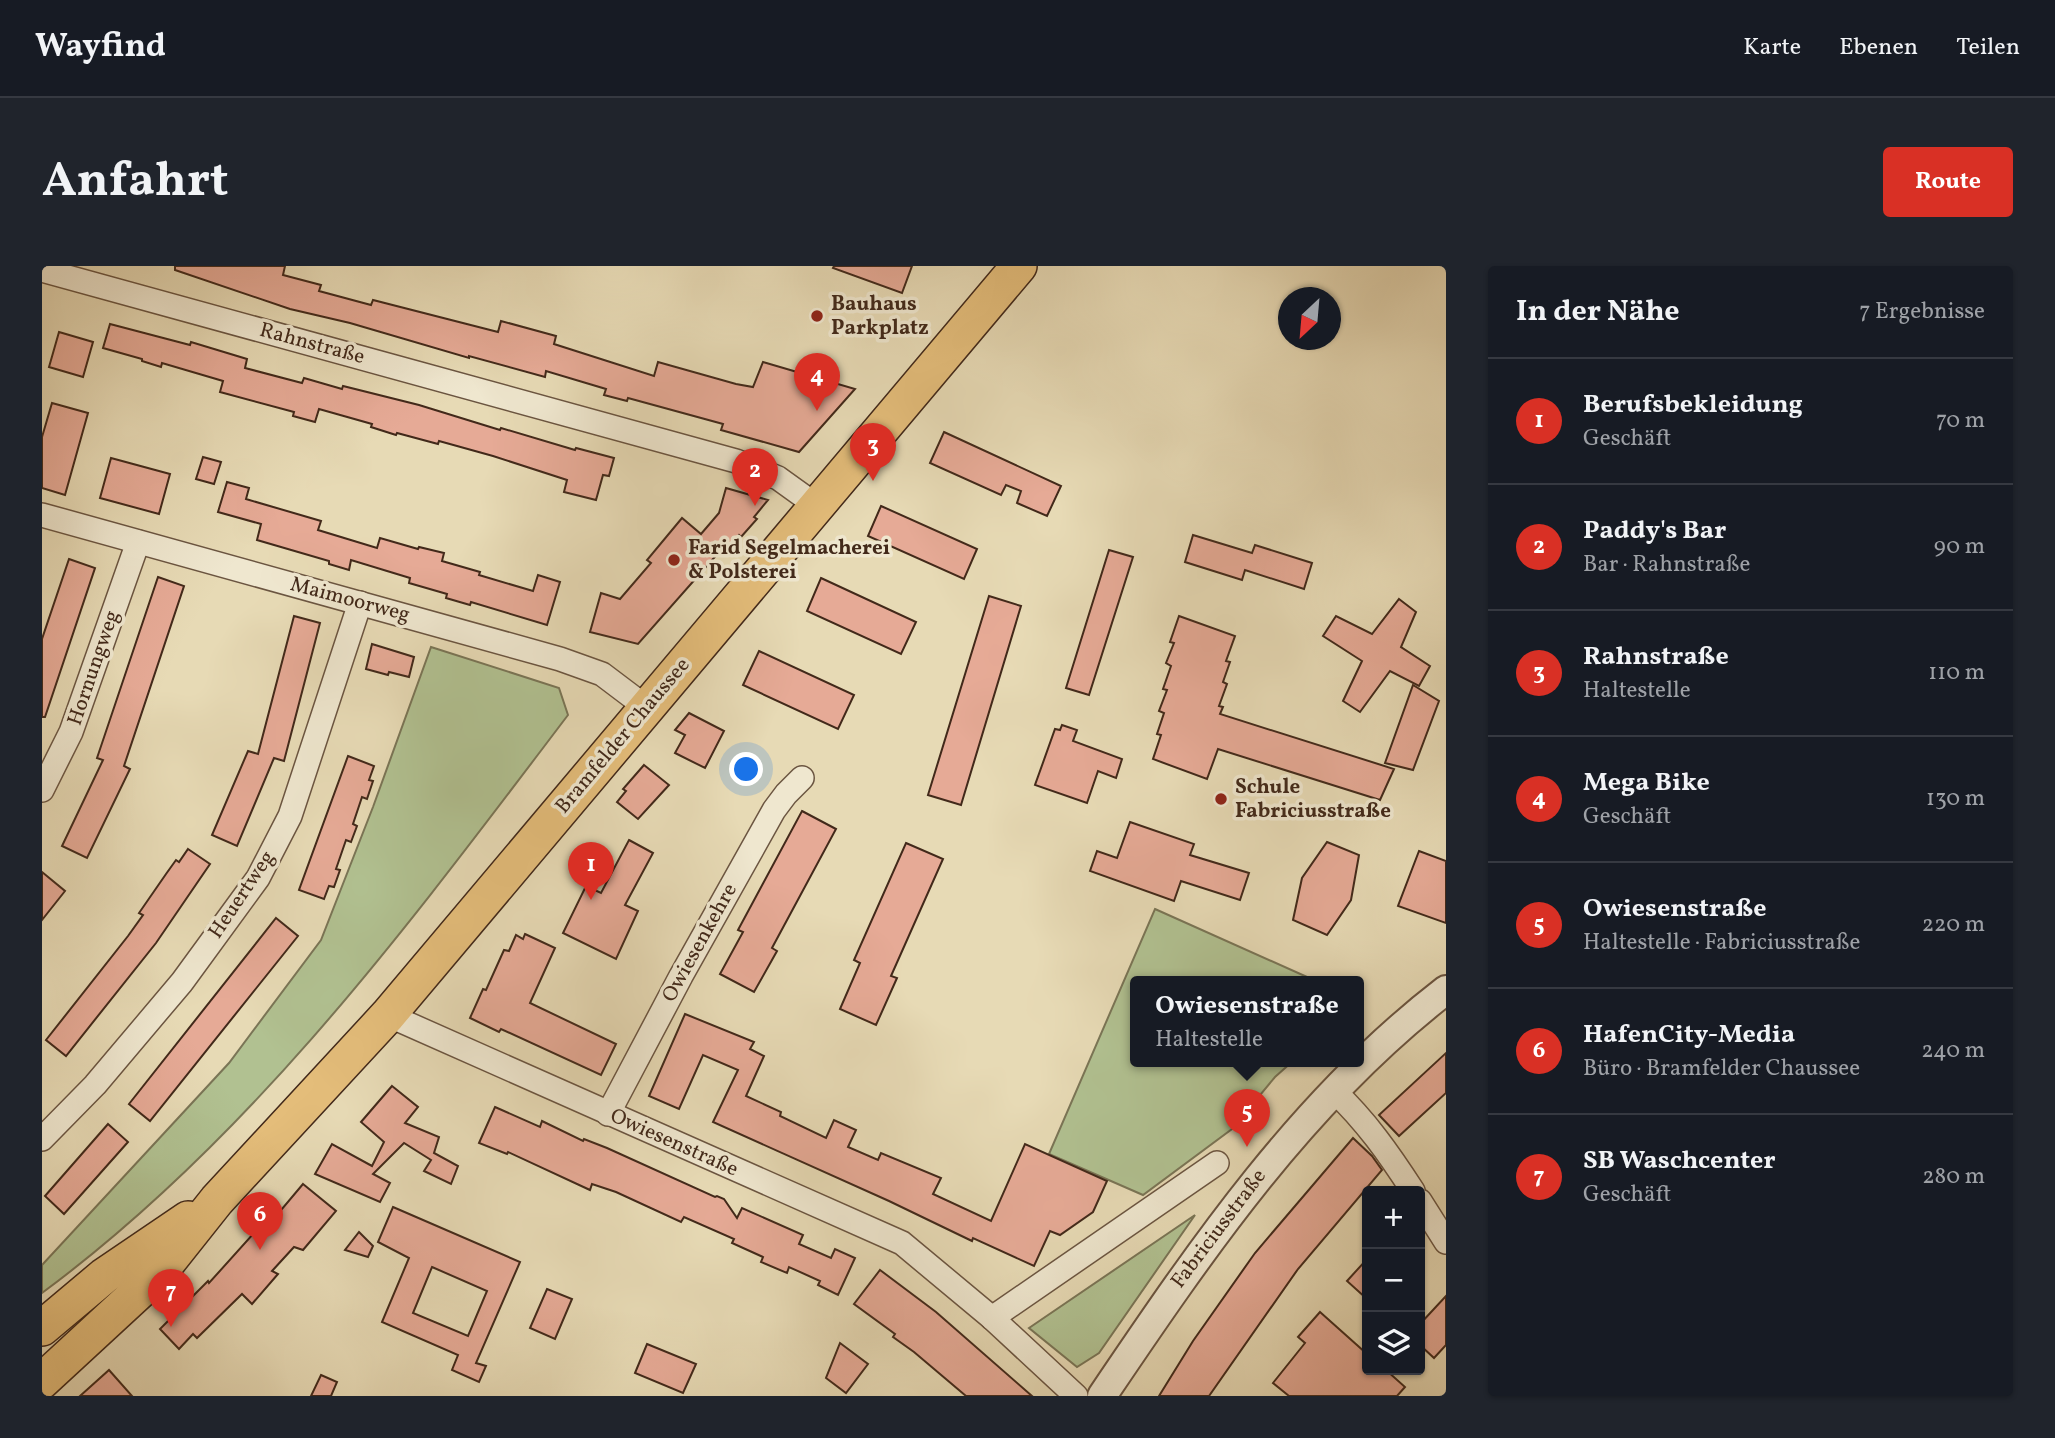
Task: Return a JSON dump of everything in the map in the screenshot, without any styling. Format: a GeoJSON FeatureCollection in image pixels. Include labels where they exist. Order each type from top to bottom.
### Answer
{"type":"FeatureCollection","features":[{"type":"Feature","properties":{"kind":"main road","name":"Bramfelder Chaussee"},"geometry":{"type":"LineString","coordinates":[[42,1381],[159,1273],[217,1200],[388,1015],[1019,266]]}},
{"type":"Feature","properties":{"kind":"main road","name":"Bramfelder Chaussee"},"geometry":{"type":"LineString","coordinates":[[42,1328],[104,1276],[217,1200]]}},
{"type":"Feature","properties":{"kind":"street","name":"Rahnstraße"},"geometry":{"type":"LineString","coordinates":[[42,270],[736,461],[778,478],[817,506]]}},
{"type":"Feature","properties":{"kind":"street","name":"Maimoorweg"},"geometry":{"type":"LineString","coordinates":[[42,515],[588,668],[617,684],[647,708]]}},
{"type":"Feature","properties":{"kind":"street","name":"Hornungweg"},"geometry":{"type":"LineString","coordinates":[[42,790],[71,733],[138,542]]}},
{"type":"Feature","properties":{"kind":"street","name":"Heuertweg"},"geometry":{"type":"LineString","coordinates":[[42,1139],[95,1086],[182,982],[258,878],[290,816],[360,603]]}},
{"type":"Feature","properties":{"kind":"street","name":"Owiesenkehre"},"geometry":{"type":"LineString","coordinates":[[608,1114],[774,810],[786,793],[802,778]]}},
{"type":"Feature","properties":{"kind":"street","name":"Fabriciusstraße"},"geometry":{"type":"LineString","coordinates":[[1364,1062],[1398,1029],[1446,990]]}},
{"type":"Feature","properties":{"kind":"street","name":"Owiesenstraße"},"geometry":{"type":"LineString","coordinates":[[388,1015],[902,1243],[992,1318],[1076,1396]]}},
{"type":"Feature","properties":{"kind":"street","name":"Fabriciusstraße"},"geometry":{"type":"LineString","coordinates":[[1102,1396],[1225,1218],[1280,1148],[1359,1067]]}},
{"type":"Feature","properties":{"kind":"street"},"geometry":{"type":"LineString","coordinates":[[1334,1091],[1358,1113],[1379,1138],[1410,1186]]}},
{"type":"Feature","properties":{"kind":"street","name":"Fabriciusstraße"},"geometry":{"type":"LineString","coordinates":[[992,1318],[1217,1163]]}},
{"type":"Feature","properties":{"kind":"street"},"geometry":{"type":"LineString","coordinates":[[1425,1210],[1446,1242]]}},
{"type":"Feature","properties":{"kind":"green space"},"geometry":{"type":"Polygon","coordinates":[[[431,647],[559,688],[568,715],[449,871],[325,1024],[191,1166],[119,1232],[42,1293],[42,1265],[229,1063],[321,940],[431,647]]]}},
{"type":"Feature","properties":{"kind":"green space"},"geometry":{"type":"Polygon","coordinates":[[[1155,909],[1305,976],[1130,976],[1130,1067],[1286,1067],[1232,1129],[1143,1195],[1049,1154],[1155,909]]]}},
{"type":"Feature","properties":{"kind":"green space"},"geometry":{"type":"Polygon","coordinates":[[[1195,1215],[1099,1353],[1077,1367],[1029,1328],[1195,1215]]]}},
{"type":"Feature","properties":{"kind":"building"},"geometry":{"type":"Polygon","coordinates":[[[175,266],[285,266],[283,275],[321,285],[319,291],[371,305],[373,300],[498,332],[501,321],[556,336],[554,344],[654,376],[658,362],[753,387],[763,362],[855,389],[799,452],[721,430],[723,424],[628,398],[627,401],[604,395],[606,389],[546,371],[545,377],[290,309],[175,270],[175,266]]]}},
{"type":"Feature","properties":{"kind":"building"},"geometry":{"type":"Polygon","coordinates":[[[912,266],[902,293],[833,268],[912,266]]]}},
{"type":"Feature","properties":{"kind":"building"},"geometry":{"type":"Polygon","coordinates":[[[110,324],[190,345],[191,342],[247,359],[245,368],[302,383],[304,378],[342,389],[343,386],[575,450],[576,448],[614,458],[609,476],[603,475],[596,500],[564,492],[567,480],[439,441],[438,444],[397,433],[396,435],[371,427],[372,424],[319,409],[315,422],[293,416],[294,412],[220,392],[223,381],[162,363],[161,367],[103,348],[110,324]]]}},
{"type":"Feature","properties":{"kind":"building"},"geometry":{"type":"Polygon","coordinates":[[[59,332],[93,342],[83,377],[49,367],[59,332]]]}},
{"type":"Feature","properties":{"kind":"building"},"geometry":{"type":"Polygon","coordinates":[[[52,403],[88,413],[65,495],[42,488],[42,437],[52,403]]]}},
{"type":"Feature","properties":{"kind":"building"},"geometry":{"type":"Polygon","coordinates":[[[944,432],[1061,486],[1047,516],[1017,503],[1021,491],[1006,485],[1001,495],[930,463],[944,432]]]}},
{"type":"Feature","properties":{"kind":"building"},"geometry":{"type":"Polygon","coordinates":[[[203,457],[221,462],[214,484],[196,479],[203,457]]]}},
{"type":"Feature","properties":{"kind":"building"},"geometry":{"type":"Polygon","coordinates":[[[111,458],[170,474],[159,514],[100,498],[111,458]]]}},
{"type":"Feature","properties":{"kind":"building"},"geometry":{"type":"Polygon","coordinates":[[[227,482],[249,488],[246,499],[321,521],[318,530],[377,548],[380,538],[444,553],[442,561],[533,591],[538,575],[560,582],[547,625],[471,602],[470,605],[446,598],[447,594],[409,583],[410,578],[351,560],[349,570],[329,564],[329,561],[257,540],[261,524],[218,512],[227,482]]]}},
{"type":"Feature","properties":{"kind":"building"},"geometry":{"type":"Polygon","coordinates":[[[726,488],[768,500],[754,517],[757,519],[741,537],[739,535],[723,554],[720,551],[638,644],[590,632],[601,593],[620,599],[651,563],[647,560],[682,518],[701,534],[719,513],[726,488]]]}},
{"type":"Feature","properties":{"kind":"building"},"geometry":{"type":"Polygon","coordinates":[[[881,506],[977,549],[964,579],[868,536],[881,506]]]}},
{"type":"Feature","properties":{"kind":"building"},"geometry":{"type":"Polygon","coordinates":[[[1193,535],[1252,553],[1255,545],[1312,563],[1304,589],[1245,570],[1242,580],[1185,562],[1193,535]]]}},
{"type":"Feature","properties":{"kind":"building"},"geometry":{"type":"Polygon","coordinates":[[[1109,550],[1133,557],[1089,695],[1066,688],[1109,550]]]}},
{"type":"Feature","properties":{"kind":"building"},"geometry":{"type":"Polygon","coordinates":[[[69,559],[95,568],[45,717],[42,717],[42,639],[69,559]]]}},
{"type":"Feature","properties":{"kind":"building"},"geometry":{"type":"Polygon","coordinates":[[[158,577],[184,586],[124,766],[130,769],[87,858],[62,846],[103,760],[97,758],[158,577]]]}},
{"type":"Feature","properties":{"kind":"building"},"geometry":{"type":"Polygon","coordinates":[[[821,578],[916,622],[901,654],[807,611],[821,578]]]}},
{"type":"Feature","properties":{"kind":"building"},"geometry":{"type":"Polygon","coordinates":[[[989,596],[1021,606],[961,805],[928,795],[989,596]]]}},
{"type":"Feature","properties":{"kind":"building"},"geometry":{"type":"Polygon","coordinates":[[[1399,599],[1416,612],[1401,647],[1430,666],[1419,686],[1390,671],[1360,712],[1343,701],[1362,661],[1323,636],[1336,616],[1372,634],[1399,599]]]}},
{"type":"Feature","properties":{"kind":"building"},"geometry":{"type":"Polygon","coordinates":[[[294,616],[320,623],[284,761],[274,758],[237,846],[212,835],[248,751],[258,754],[294,616]]]}},
{"type":"Feature","properties":{"kind":"building"},"geometry":{"type":"Polygon","coordinates":[[[1179,616],[1235,636],[1226,661],[1230,662],[1223,682],[1227,684],[1219,706],[1223,707],[1220,714],[1394,769],[1380,800],[1218,749],[1207,779],[1153,759],[1161,735],[1157,734],[1164,713],[1159,711],[1167,690],[1163,689],[1171,666],[1166,663],[1174,643],[1170,642],[1179,616]]]}},
{"type":"Feature","properties":{"kind":"building"},"geometry":{"type":"Polygon","coordinates":[[[372,644],[414,657],[409,677],[366,669],[372,644]]]}},
{"type":"Feature","properties":{"kind":"building"},"geometry":{"type":"Polygon","coordinates":[[[759,651],[854,695],[838,729],[743,685],[759,651]]]}},
{"type":"Feature","properties":{"kind":"building"},"geometry":{"type":"Polygon","coordinates":[[[1413,685],[1439,701],[1413,770],[1385,763],[1413,685]]]}},
{"type":"Feature","properties":{"kind":"building"},"geometry":{"type":"Polygon","coordinates":[[[689,713],[724,731],[705,768],[675,753],[685,735],[675,730],[689,713]]]}},
{"type":"Feature","properties":{"kind":"building"},"geometry":{"type":"Polygon","coordinates":[[[1062,725],[1077,730],[1073,741],[1122,759],[1116,778],[1098,771],[1087,803],[1035,785],[1055,729],[1060,730],[1062,725]]]}},
{"type":"Feature","properties":{"kind":"building"},"geometry":{"type":"Polygon","coordinates":[[[348,756],[374,766],[369,780],[373,781],[367,799],[362,797],[353,824],[357,826],[351,842],[346,840],[336,869],[340,870],[334,887],[329,886],[324,899],[299,890],[348,756]]]}},
{"type":"Feature","properties":{"kind":"building"},"geometry":{"type":"Polygon","coordinates":[[[644,765],[669,785],[638,819],[617,802],[626,791],[623,789],[644,765]]]}},
{"type":"Feature","properties":{"kind":"building"},"geometry":{"type":"Polygon","coordinates":[[[802,811],[836,829],[772,948],[777,951],[754,992],[720,974],[743,932],[738,930],[802,811]]]}},
{"type":"Feature","properties":{"kind":"building"},"geometry":{"type":"Polygon","coordinates":[[[1130,822],[1194,844],[1190,855],[1249,873],[1240,900],[1181,881],[1174,901],[1090,871],[1097,851],[1117,858],[1130,822]]]}},
{"type":"Feature","properties":{"kind":"building"},"geometry":{"type":"Polygon","coordinates":[[[629,840],[653,853],[625,905],[638,911],[616,959],[563,933],[586,886],[601,893],[629,840]]]}},
{"type":"Feature","properties":{"kind":"building"},"geometry":{"type":"Polygon","coordinates":[[[1327,842],[1359,855],[1351,900],[1327,935],[1293,920],[1302,878],[1327,842]]]}},
{"type":"Feature","properties":{"kind":"building"},"geometry":{"type":"Polygon","coordinates":[[[906,843],[943,859],[891,976],[897,978],[876,1025],[840,1009],[860,963],[854,960],[906,843]]]}},
{"type":"Feature","properties":{"kind":"building"},"geometry":{"type":"Polygon","coordinates":[[[188,849],[210,864],[156,943],[66,1056],[46,1040],[128,936],[143,915],[139,913],[176,860],[179,862],[188,849]]]}},
{"type":"Feature","properties":{"kind":"building"},"geometry":{"type":"Polygon","coordinates":[[[1419,851],[1446,861],[1446,923],[1398,906],[1419,851]]]}},
{"type":"Feature","properties":{"kind":"building"},"geometry":{"type":"Polygon","coordinates":[[[42,872],[65,891],[42,920],[42,872]]]}},
{"type":"Feature","properties":{"kind":"building"},"geometry":{"type":"Polygon","coordinates":[[[276,918],[298,936],[150,1121],[129,1104],[276,918]]]}},
{"type":"Feature","properties":{"kind":"building"},"geometry":{"type":"Polygon","coordinates":[[[525,934],[555,948],[530,1003],[616,1044],[601,1075],[501,1029],[499,1032],[470,1018],[504,950],[509,951],[516,935],[523,939],[525,934]]]}},
{"type":"Feature","properties":{"kind":"building"},"geometry":{"type":"Polygon","coordinates":[[[685,1014],[754,1042],[750,1049],[764,1056],[746,1096],[781,1112],[780,1116],[826,1138],[834,1120],[856,1130],[848,1147],[878,1160],[881,1153],[941,1178],[933,1194],[991,1221],[1025,1144],[1107,1181],[1093,1212],[1060,1235],[1050,1231],[1034,1266],[973,1238],[972,1241],[713,1122],[738,1070],[703,1055],[679,1109],[649,1096],[685,1014]]]}},
{"type":"Feature","properties":{"kind":"building"},"geometry":{"type":"Polygon","coordinates":[[[1446,1053],[1446,1093],[1399,1136],[1379,1115],[1446,1053]]]}},
{"type":"Feature","properties":{"kind":"building"},"geometry":{"type":"Polygon","coordinates":[[[392,1086],[418,1107],[405,1123],[439,1137],[434,1153],[458,1166],[451,1184],[424,1171],[431,1160],[404,1143],[373,1174],[390,1183],[380,1202],[315,1174],[332,1144],[372,1166],[384,1142],[361,1122],[392,1086]]]}},
{"type":"Feature","properties":{"kind":"building"},"geometry":{"type":"Polygon","coordinates":[[[495,1107],[540,1127],[542,1121],[583,1141],[584,1139],[607,1148],[724,1199],[737,1218],[742,1208],[803,1235],[799,1244],[831,1258],[835,1249],[855,1258],[838,1295],[818,1285],[820,1281],[789,1267],[787,1273],[761,1262],[763,1257],[732,1243],[734,1239],[684,1217],[681,1222],[592,1184],[590,1190],[508,1152],[507,1154],[479,1143],[495,1107]]]}},
{"type":"Feature","properties":{"kind":"building"},"geometry":{"type":"Polygon","coordinates":[[[108,1124],[128,1142],[64,1214],[45,1196],[108,1124]]]}},
{"type":"Feature","properties":{"kind":"building"},"geometry":{"type":"Polygon","coordinates":[[[1353,1138],[1372,1156],[1382,1170],[1368,1186],[1362,1186],[1362,1194],[1298,1269],[1209,1396],[1159,1396],[1193,1341],[1255,1253],[1353,1138]]]}},
{"type":"Feature","properties":{"kind":"building"},"geometry":{"type":"Polygon","coordinates":[[[303,1184],[336,1211],[303,1250],[294,1247],[272,1271],[278,1274],[252,1304],[242,1294],[197,1338],[193,1334],[179,1349],[160,1329],[208,1281],[209,1283],[273,1212],[277,1215],[303,1184]]]}},
{"type":"Feature","properties":{"kind":"building"},"geometry":{"type":"Polygon","coordinates":[[[393,1207],[520,1262],[476,1363],[486,1366],[479,1382],[452,1370],[458,1355],[382,1322],[409,1258],[378,1242],[393,1207]],[[432,1267],[413,1313],[468,1336],[487,1291],[432,1267]]]}},
{"type":"Feature","properties":{"kind":"building"},"geometry":{"type":"Polygon","coordinates":[[[359,1232],[373,1246],[368,1257],[345,1250],[359,1232]]]}},
{"type":"Feature","properties":{"kind":"building"},"geometry":{"type":"Polygon","coordinates":[[[1362,1264],[1362,1294],[1347,1281],[1362,1264]]]}},
{"type":"Feature","properties":{"kind":"building"},"geometry":{"type":"Polygon","coordinates":[[[880,1270],[936,1312],[1032,1396],[966,1396],[893,1337],[895,1334],[854,1304],[880,1270]]]}},
{"type":"Feature","properties":{"kind":"building"},"geometry":{"type":"Polygon","coordinates":[[[547,1289],[572,1299],[555,1339],[530,1328],[547,1289]]]}},
{"type":"Feature","properties":{"kind":"building"},"geometry":{"type":"Polygon","coordinates":[[[1446,1296],[1446,1345],[1434,1358],[1425,1350],[1425,1319],[1446,1296]]]}},
{"type":"Feature","properties":{"kind":"building"},"geometry":{"type":"Polygon","coordinates":[[[1320,1312],[1362,1350],[1362,1375],[1392,1375],[1405,1387],[1397,1396],[1289,1396],[1273,1383],[1305,1343],[1298,1337],[1320,1312]]]}},
{"type":"Feature","properties":{"kind":"building"},"geometry":{"type":"Polygon","coordinates":[[[840,1343],[868,1364],[846,1393],[826,1378],[840,1343]]]}},
{"type":"Feature","properties":{"kind":"building"},"geometry":{"type":"Polygon","coordinates":[[[647,1344],[696,1364],[683,1393],[635,1373],[647,1344]]]}},
{"type":"Feature","properties":{"kind":"building"},"geometry":{"type":"Polygon","coordinates":[[[109,1370],[132,1396],[80,1396],[109,1370]]]}},
{"type":"Feature","properties":{"kind":"building"},"geometry":{"type":"Polygon","coordinates":[[[321,1375],[337,1382],[331,1396],[311,1396],[321,1375]]]}},
{"type":"Feature","properties":{"kind":"place","name":"Bauhaus Parkplatz"},"geometry":{"type":"Point","coordinates":[817,316]}},
{"type":"Feature","properties":{"kind":"place","name":"Mega Bike"},"geometry":{"type":"Point","coordinates":[817,411]}},
{"type":"Feature","properties":{"kind":"place","name":"Rahnstraße"},"geometry":{"type":"Point","coordinates":[873,481]}},
{"type":"Feature","properties":{"kind":"place","name":"Paddy's Bar"},"geometry":{"type":"Point","coordinates":[755,506]}},
{"type":"Feature","properties":{"kind":"place","name":"Farid Segelmacherei & Polsterei"},"geometry":{"type":"Point","coordinates":[674,560]}},
{"type":"Feature","properties":{"kind":"place","name":"Schule Fabriciusstraße"},"geometry":{"type":"Point","coordinates":[1221,799]}},
{"type":"Feature","properties":{"kind":"place","name":"Berufsbekleidung"},"geometry":{"type":"Point","coordinates":[591,900]}},
{"type":"Feature","properties":{"kind":"place","name":"Owiesenstraße"},"geometry":{"type":"Point","coordinates":[1247,1147]}},
{"type":"Feature","properties":{"kind":"place","name":"HafenCity-Media"},"geometry":{"type":"Point","coordinates":[260,1250]}},
{"type":"Feature","properties":{"kind":"place","name":"SB Waschcenter"},"geometry":{"type":"Point","coordinates":[171,1327]}}]}
